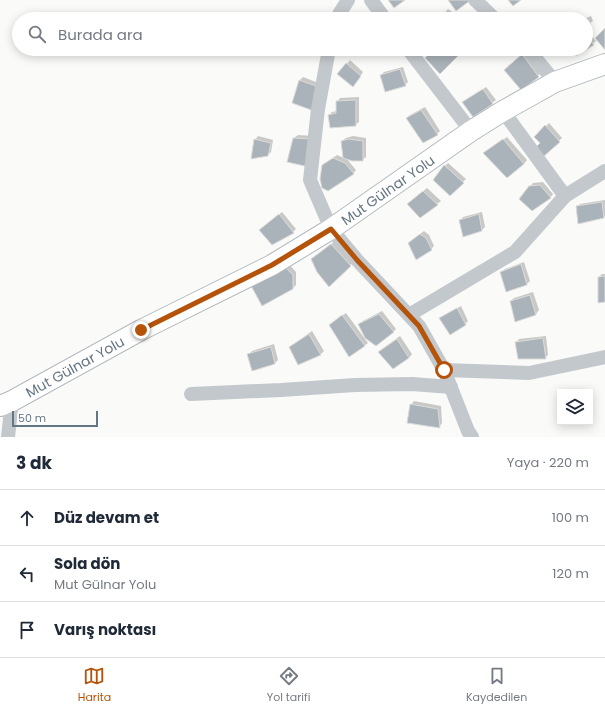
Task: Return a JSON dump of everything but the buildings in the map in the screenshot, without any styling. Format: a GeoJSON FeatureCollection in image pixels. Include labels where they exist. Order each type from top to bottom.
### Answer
{"type":"FeatureCollection","features":[{"type":"Feature","properties":{"kind":"main road","name":"Mut Gülnar Yolu"},"geometry":{"type":"LineString","coordinates":[[6,403],[141,330],[272,265],[331,229],[471,131],[503,111],[555,82],[605,64]]}},
{"type":"Feature","properties":{"kind":"street"},"geometry":{"type":"LineString","coordinates":[[340,12],[348,0]]}},
{"type":"Feature","properties":{"kind":"street"},"geometry":{"type":"LineString","coordinates":[[371,0],[380,12]]}},
{"type":"Feature","properties":{"kind":"street"},"geometry":{"type":"LineString","coordinates":[[475,0],[488,12]]}},
{"type":"Feature","properties":{"kind":"street"},"geometry":{"type":"LineString","coordinates":[[329,56],[318,109],[310,180],[331,229],[357,260],[419,326],[444,370],[468,431],[472,437]]}},
{"type":"Feature","properties":{"kind":"street"},"geometry":{"type":"LineString","coordinates":[[413,56],[471,131]]}},
{"type":"Feature","properties":{"kind":"street"},"geometry":{"type":"LineString","coordinates":[[534,56],[555,82]]}},
{"type":"Feature","properties":{"kind":"street"},"geometry":{"type":"LineString","coordinates":[[503,111],[565,196]]}},
{"type":"Feature","properties":{"kind":"street"},"geometry":{"type":"LineString","coordinates":[[409,315],[515,252],[565,196],[605,171]]}},
{"type":"Feature","properties":{"kind":"street"},"geometry":{"type":"LineString","coordinates":[[444,370],[529,374],[605,357]]}},
{"type":"Feature","properties":{"kind":"street"},"geometry":{"type":"LineString","coordinates":[[191,394],[355,385],[412,384],[451,387]]}},
{"type":"Feature","properties":{"kind":"street"},"geometry":{"type":"LineString","coordinates":[[6,403],[8,437]]}},
{"type":"Feature","properties":{"kind":"route"},"geometry":{"type":"LineString","coordinates":[[141,330],[272,265],[331,229],[357,260],[419,326],[444,370]]}}]}
